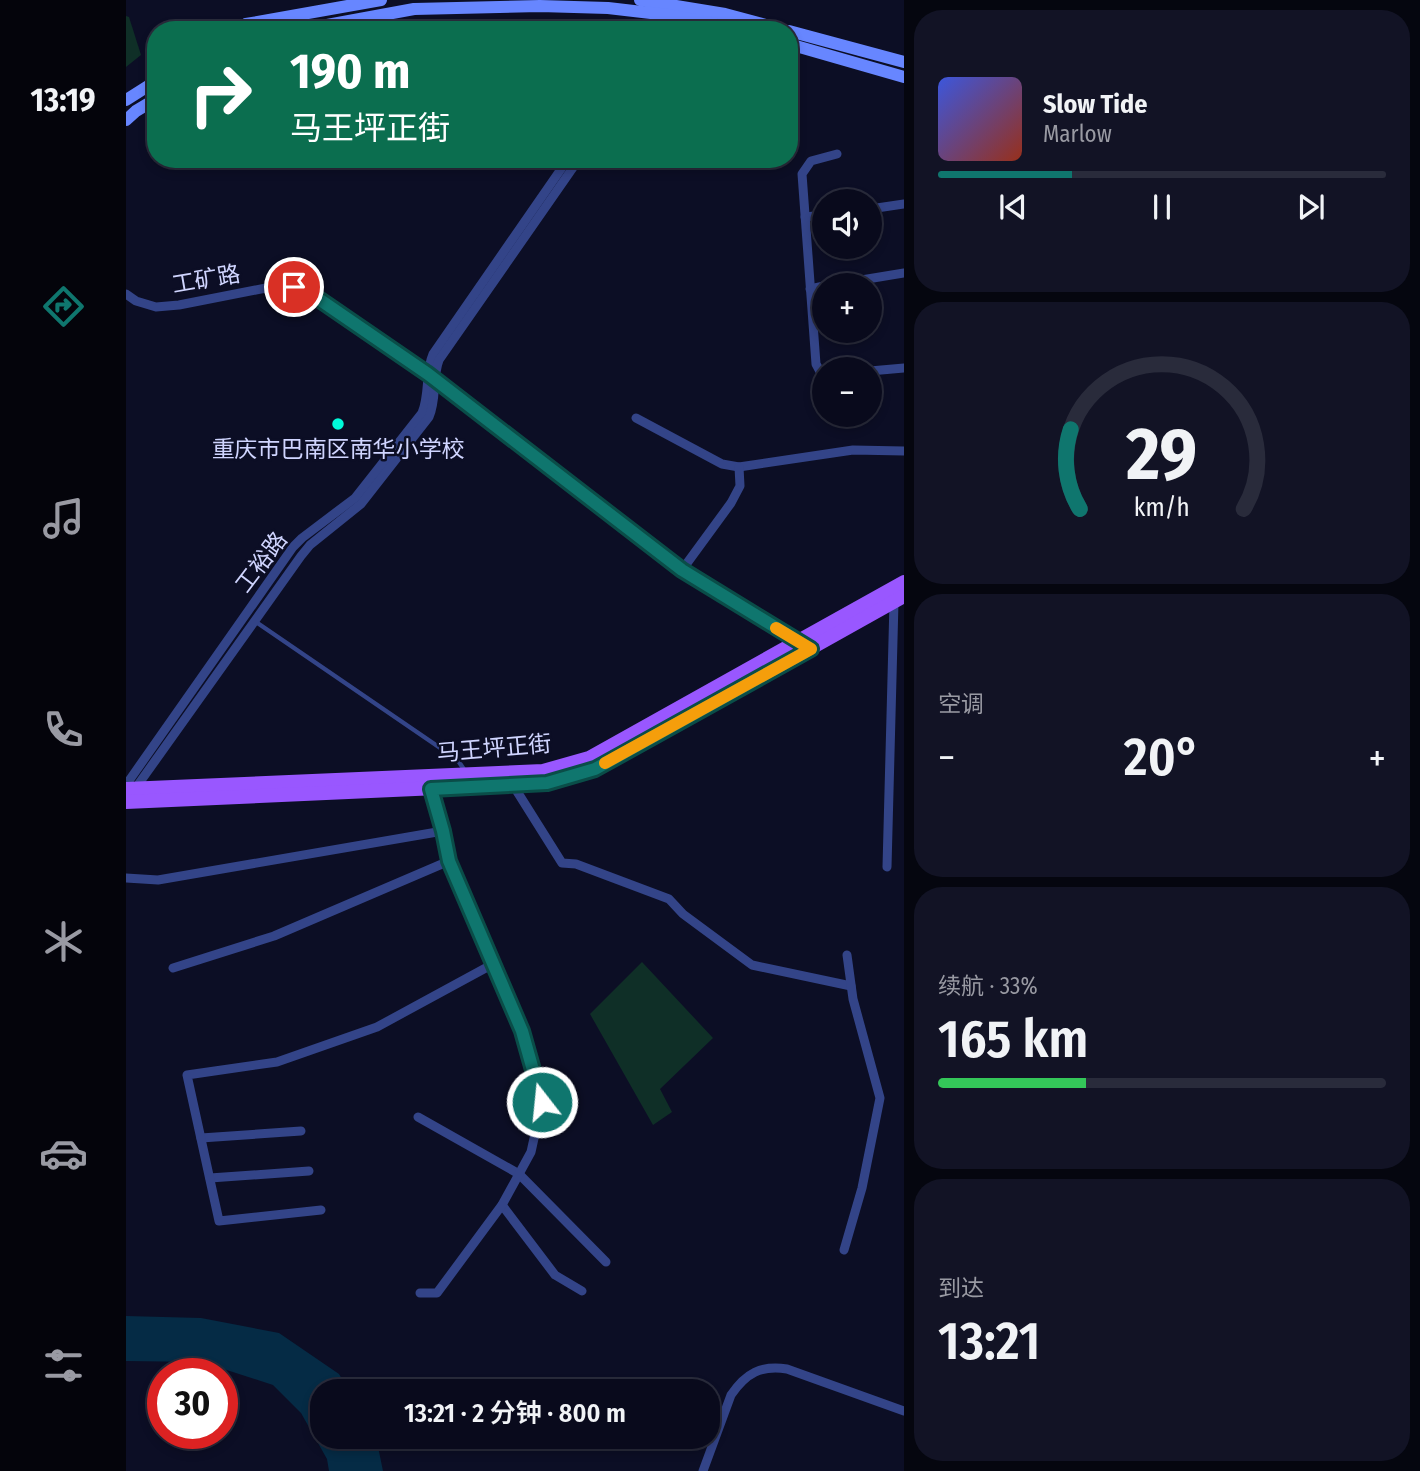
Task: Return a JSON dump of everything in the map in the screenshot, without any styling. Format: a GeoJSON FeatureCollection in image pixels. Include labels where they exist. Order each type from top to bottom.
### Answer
{"type":"FeatureCollection","features":[{"type":"Feature","properties":{"kind":"main road"},"geometry":{"type":"LineString","coordinates":[[263,21],[381,0]]}},
{"type":"Feature","properties":{"kind":"main road"},"geometry":{"type":"LineString","coordinates":[[640,0],[710,21]]}},
{"type":"Feature","properties":{"kind":"main road"},"geometry":{"type":"LineString","coordinates":[[349,21],[414,9],[540,6],[725,14],[751,21]]}},
{"type":"Feature","properties":{"kind":"main road"},"geometry":{"type":"LineString","coordinates":[[798,33],[904,62]]}},
{"type":"Feature","properties":{"kind":"main road"},"geometry":{"type":"LineString","coordinates":[[798,47],[904,76]]}},
{"type":"Feature","properties":{"kind":"main road"},"geometry":{"type":"LineString","coordinates":[[126,100],[147,87]]}},
{"type":"Feature","properties":{"kind":"main road"},"geometry":{"type":"LineString","coordinates":[[126,120],[147,104]]}},
{"type":"Feature","properties":{"kind":"main road","name":"马王坪正街"},"geometry":{"type":"LineString","coordinates":[[126,802],[547,783],[595,769],[805,645],[904,582]]}},
{"type":"Feature","properties":{"kind":"main road","name":"马王坪正街"},"geometry":{"type":"LineString","coordinates":[[129,788],[543,771],[589,758],[899,599]]}},
{"type":"Feature","properties":{"kind":"street"},"geometry":{"type":"LineString","coordinates":[[666,21],[677,11]]}},
{"type":"Feature","properties":{"kind":"street"},"geometry":{"type":"LineString","coordinates":[[673,21],[677,11]]}},
{"type":"Feature","properties":{"kind":"street"},"geometry":{"type":"LineString","coordinates":[[815,357],[802,174],[811,161],[837,154]]}},
{"type":"Feature","properties":{"kind":"street"},"geometry":{"type":"LineString","coordinates":[[432,377],[429,365],[433,354],[562,168]]}},
{"type":"Feature","properties":{"kind":"street"},"geometry":{"type":"LineString","coordinates":[[432,377],[439,360],[573,168]]}},
{"type":"Feature","properties":{"kind":"street"},"geometry":{"type":"LineString","coordinates":[[882,207],[904,204]]}},
{"type":"Feature","properties":{"kind":"street"},"geometry":{"type":"LineString","coordinates":[[805,217],[812,216]]}},
{"type":"Feature","properties":{"kind":"street"},"geometry":{"type":"LineString","coordinates":[[882,277],[904,273]]}},
{"type":"Feature","properties":{"kind":"street","name":"工矿路"},"geometry":{"type":"LineString","coordinates":[[126,295],[156,307],[276,286],[294,287],[310,293],[432,377],[682,570],[805,645]]}},
{"type":"Feature","properties":{"kind":"street"},"geometry":{"type":"LineString","coordinates":[[882,370],[904,368]]}},
{"type":"Feature","properties":{"kind":"street","name":"工裕路"},"geometry":{"type":"LineString","coordinates":[[129,788],[310,545],[361,504],[429,417],[433,405],[432,377]]}},
{"type":"Feature","properties":{"kind":"street","name":"工裕路"},"geometry":{"type":"LineString","coordinates":[[129,788],[293,547],[355,498],[422,413],[432,377]]}},
{"type":"Feature","properties":{"kind":"street"},"geometry":{"type":"LineString","coordinates":[[636,418],[722,464],[739,467],[853,450],[904,451]]}},
{"type":"Feature","properties":{"kind":"street"},"geometry":{"type":"LineString","coordinates":[[682,570],[731,503],[740,486],[739,467]]}},
{"type":"Feature","properties":{"kind":"street"},"geometry":{"type":"LineString","coordinates":[[887,867],[899,599]]}},
{"type":"Feature","properties":{"kind":"street"},"geometry":{"type":"LineString","coordinates":[[513,785],[562,863],[576,864],[669,899],[683,914],[752,965],[851,986]]}},
{"type":"Feature","properties":{"kind":"street"},"geometry":{"type":"LineString","coordinates":[[419,1293],[437,1293],[502,1205],[531,1152],[542,1102],[522,1031],[449,861],[431,789]]}},
{"type":"Feature","properties":{"kind":"street"},"geometry":{"type":"LineString","coordinates":[[126,878],[158,880],[443,831]]}},
{"type":"Feature","properties":{"kind":"street"},"geometry":{"type":"LineString","coordinates":[[173,968],[274,936],[449,861]]}},
{"type":"Feature","properties":{"kind":"street"},"geometry":{"type":"LineString","coordinates":[[844,1250],[862,1188],[880,1098],[853,999],[847,955]]}},
{"type":"Feature","properties":{"kind":"street"},"geometry":{"type":"LineString","coordinates":[[321,1210],[219,1221],[187,1075],[277,1062],[377,1027],[493,964]]}},
{"type":"Feature","properties":{"kind":"street"},"geometry":{"type":"LineString","coordinates":[[418,1117],[519,1174],[606,1262]]}},
{"type":"Feature","properties":{"kind":"street"},"geometry":{"type":"LineString","coordinates":[[201,1138],[301,1131]]}},
{"type":"Feature","properties":{"kind":"street"},"geometry":{"type":"LineString","coordinates":[[210,1178],[309,1171]]}},
{"type":"Feature","properties":{"kind":"street"},"geometry":{"type":"LineString","coordinates":[[502,1205],[555,1275],[582,1291]]}},
{"type":"Feature","properties":{"kind":"street"},"geometry":{"type":"LineString","coordinates":[[703,1471],[731,1395],[749,1374],[762,1368],[787,1369],[904,1411]]}},
{"type":"Feature","properties":{"kind":"lane"},"geometry":{"type":"LineString","coordinates":[[256,621],[449,754],[468,775]]}},
{"type":"Feature","properties":{"kind":"green space"},"geometry":{"type":"Polygon","coordinates":[[[126,16],[129,17],[141,55],[126,67],[126,16]]]}},
{"type":"Feature","properties":{"kind":"green space"},"geometry":{"type":"Polygon","coordinates":[[[642,962],[713,1038],[660,1089],[672,1112],[653,1125],[590,1014],[642,962]]]}},
{"type":"Feature","properties":{"kind":"water"},"geometry":{"type":"Polygon","coordinates":[[[126,1316],[201,1318],[279,1333],[339,1374],[342,1379],[310,1379],[310,1429],[301,1413],[273,1385],[238,1374],[238,1358],[147,1358],[147,1361],[126,1361],[126,1316]]]}},
{"type":"Feature","properties":{"kind":"water"},"geometry":{"type":"Polygon","coordinates":[[[321,1449],[378,1449],[383,1471],[329,1471],[321,1449]]]}},
{"type":"Feature","properties":{"kind":"slow traffic"},"geometry":{"type":"LineString","coordinates":[[605,763],[811,649],[776,628]]}},
{"type":"Feature","properties":{"kind":"place","name":"重庆市巴南区南华小学校"},"geometry":{"type":"Point","coordinates":[338,424]}},
{"type":"Feature","properties":{"kind":"route"},"geometry":{"type":"LineString","coordinates":[[294,287],[310,293],[428,374],[682,570],[811,649],[595,769],[547,783],[431,789],[449,861],[522,1031],[542,1102]]}}]}
